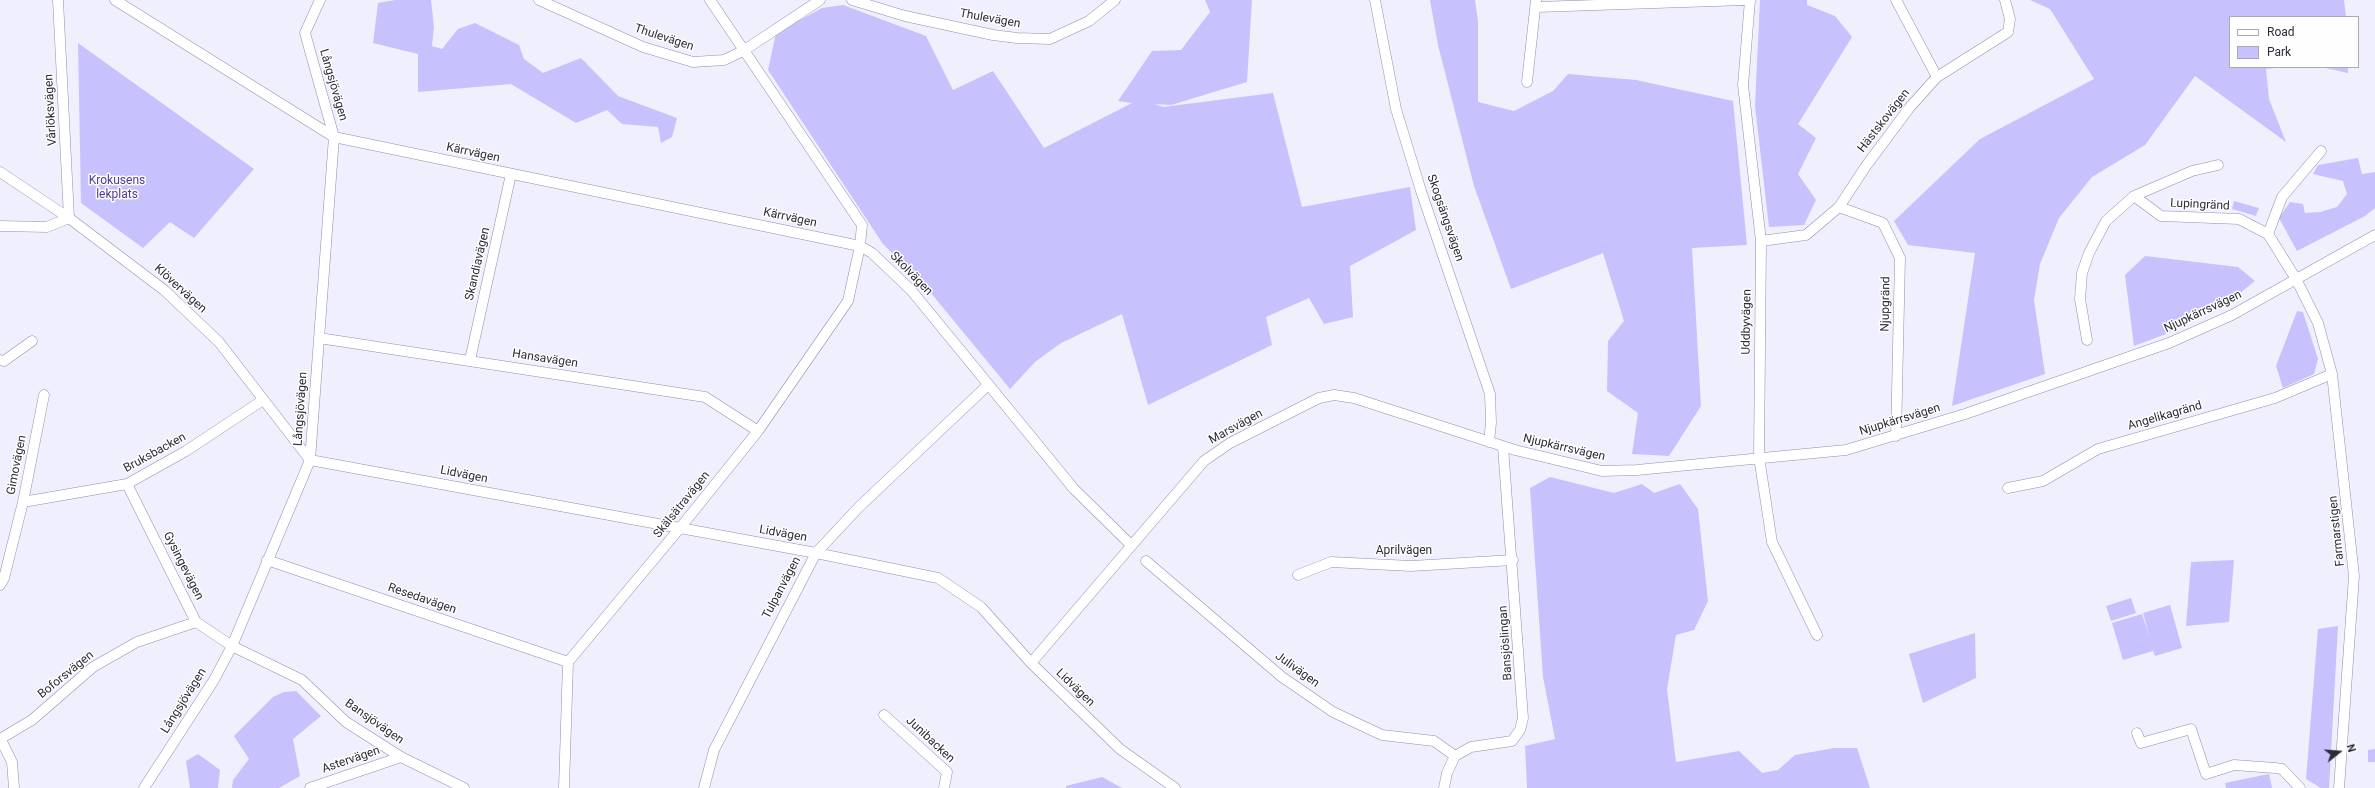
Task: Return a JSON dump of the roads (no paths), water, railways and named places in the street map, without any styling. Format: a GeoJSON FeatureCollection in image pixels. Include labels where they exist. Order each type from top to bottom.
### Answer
{"type":"FeatureCollection","features":[{"type":"Feature","properties":{"kind":"street","name":"Vårlöksvägen"},"geometry":{"type":"LineString","coordinates":[[58,0],[69,218]]}},
{"type":"Feature","properties":{"kind":"street","name":"Kärrvägen"},"geometry":{"type":"LineString","coordinates":[[115,0],[334,137],[860,246]]}},
{"type":"Feature","properties":{"kind":"street","name":"Långsjövägen"},"geometry":{"type":"LineString","coordinates":[[144,788],[214,680],[232,646],[310,460],[334,137],[305,33],[320,0]]}},
{"type":"Feature","properties":{"kind":"street","name":"Thulevägen"},"geometry":{"type":"LineString","coordinates":[[539,0],[642,47],[693,62],[724,60],[743,51],[820,0]]}},
{"type":"Feature","properties":{"kind":"street"},"geometry":{"type":"LineString","coordinates":[[710,0],[743,51],[862,224],[860,246]]}},
{"type":"Feature","properties":{"kind":"street","name":"Thulevägen"},"geometry":{"type":"LineString","coordinates":[[852,0],[905,16],[993,35],[1017,38],[1050,39],[1089,21],[1115,0]]}},
{"type":"Feature","properties":{"kind":"street","name":"Skogsängsvägen"},"geometry":{"type":"LineString","coordinates":[[1375,0],[1396,109],[1421,191],[1490,394],[1491,423],[1489,442]]}},
{"type":"Feature","properties":{"kind":"street"},"geometry":{"type":"LineString","coordinates":[[1527,82],[1536,3],[1744,0]]}},
{"type":"Feature","properties":{"kind":"street","name":"Uddbyvägen"},"geometry":{"type":"LineString","coordinates":[[1750,0],[1743,85],[1761,241],[1759,458],[1772,542],[1817,635]]}},
{"type":"Feature","properties":{"kind":"street"},"geometry":{"type":"LineString","coordinates":[[1896,0],[1937,77]]}},
{"type":"Feature","properties":{"kind":"street","name":"Hästskovägen"},"geometry":{"type":"LineString","coordinates":[[1761,241],[1806,235],[1839,207],[1884,142],[1937,77],[2008,32],[2010,19],[2005,0]]}},
{"type":"Feature","properties":{"kind":"street"},"geometry":{"type":"LineString","coordinates":[[2296,279],[2268,234],[2282,197],[2321,151]]}},
{"type":"Feature","properties":{"kind":"street","name":"Lupingränd"},"geometry":{"type":"LineString","coordinates":[[2087,340],[2080,299],[2084,266],[2089,253],[2106,221],[2134,196],[2192,171],[2218,165]]}},
{"type":"Feature","properties":{"kind":"street","name":"Klövervägen"},"geometry":{"type":"LineString","coordinates":[[0,172],[69,218],[164,290],[219,342],[310,460]]}},
{"type":"Feature","properties":{"kind":"street","name":"Skandiavägen"},"geometry":{"type":"LineString","coordinates":[[470,360],[511,174]]}},
{"type":"Feature","properties":{"kind":"street","name":"Lupingränd"},"geometry":{"type":"LineString","coordinates":[[2134,196],[2161,216],[2239,219],[2268,234]]}},
{"type":"Feature","properties":{"kind":"street","name":"Njupgränd"},"geometry":{"type":"LineString","coordinates":[[1839,207],[1883,223],[1900,258],[1896,436]]}},
{"type":"Feature","properties":{"kind":"street"},"geometry":{"type":"LineString","coordinates":[[0,226],[47,227],[69,218]]}},
{"type":"Feature","properties":{"kind":"street","name":"Njupkärrsvägen"},"geometry":{"type":"LineString","coordinates":[[1489,442],[1551,460],[1602,471],[1637,470],[1846,450],[1965,414],[2169,343],[2232,315],[2375,235]]}},
{"type":"Feature","properties":{"kind":"street","name":"Skolvägen"},"geometry":{"type":"LineString","coordinates":[[860,246],[872,253],[911,290],[1074,489],[1131,545]]}},
{"type":"Feature","properties":{"kind":"street","name":"Skälsätravägen"},"geometry":{"type":"LineString","coordinates":[[568,662],[680,528],[758,431],[848,301],[860,246]]}},
{"type":"Feature","properties":{"kind":"street","name":"Farmarstigen"},"geometry":{"type":"LineString","coordinates":[[2296,279],[2318,323],[2332,374],[2354,576],[2339,788]]}},
{"type":"Feature","properties":{"kind":"street","name":"Hansavägen"},"geometry":{"type":"LineString","coordinates":[[319,338],[705,397],[758,431]]}},
{"type":"Feature","properties":{"kind":"street"},"geometry":{"type":"LineString","coordinates":[[0,360],[4,361],[32,340]]}},
{"type":"Feature","properties":{"kind":"street","name":"Angelikagränd"},"geometry":{"type":"LineString","coordinates":[[2008,488],[2043,480],[2098,449],[2275,398],[2332,374]]}},
{"type":"Feature","properties":{"kind":"street","name":"Tulpanvägen"},"geometry":{"type":"LineString","coordinates":[[704,788],[714,750],[816,552],[859,507],[988,385]]}},
{"type":"Feature","properties":{"kind":"street","name":"Gimovägen"},"geometry":{"type":"LineString","coordinates":[[0,585],[4,578],[23,502],[44,395]]}},
{"type":"Feature","properties":{"kind":"street","name":"Marsvägen"},"geometry":{"type":"LineString","coordinates":[[1031,663],[1204,461],[1230,443],[1319,398],[1334,395],[1354,398],[1489,442]]}},
{"type":"Feature","properties":{"kind":"street","name":"Bruksbacken"},"geometry":{"type":"LineString","coordinates":[[23,502],[127,484],[186,451],[263,400]]}},
{"type":"Feature","properties":{"kind":"street","name":"Bansjöslingan"},"geometry":{"type":"LineString","coordinates":[[1455,756],[1471,747],[1512,740],[1520,730],[1523,718],[1513,560],[1503,447]]}},
{"type":"Feature","properties":{"kind":"street","name":"Lidvägen"},"geometry":{"type":"LineString","coordinates":[[310,460],[816,552],[938,578],[981,608],[1031,663],[1120,750],[1175,788]]}},
{"type":"Feature","properties":{"kind":"street","name":"Gysingevägen"},"geometry":{"type":"LineString","coordinates":[[127,484],[196,622],[232,646]]}},
{"type":"Feature","properties":{"kind":"street","name":"Resedavägen"},"geometry":{"type":"LineString","coordinates":[[267,560],[568,662]]}},
{"type":"Feature","properties":{"kind":"street","name":"Aprilvägen"},"geometry":{"type":"LineString","coordinates":[[1298,575],[1331,562],[1411,566],[1513,560]]}},
{"type":"Feature","properties":{"kind":"street","name":"Julivägen"},"geometry":{"type":"LineString","coordinates":[[1146,561],[1282,678],[1333,712],[1382,735],[1434,741],[1455,756]]}},
{"type":"Feature","properties":{"kind":"street","name":"Boforsvägen"},"geometry":{"type":"LineString","coordinates":[[0,739],[32,720],[93,667],[138,642],[196,622]]}},
{"type":"Feature","properties":{"kind":"street","name":"Bansjövägen"},"geometry":{"type":"LineString","coordinates":[[232,646],[302,680],[346,722],[401,757],[464,788]]}},
{"type":"Feature","properties":{"kind":"street"},"geometry":{"type":"LineString","coordinates":[[564,788],[568,662]]}},
{"type":"Feature","properties":{"kind":"street","name":"Junibacken"},"geometry":{"type":"LineString","coordinates":[[884,716],[947,772],[944,788]]}},
{"type":"Feature","properties":{"kind":"street"},"geometry":{"type":"LineString","coordinates":[[2137,732],[2141,742],[2191,728],[2206,774],[2234,765],[2282,769],[2300,788]]}},
{"type":"Feature","properties":{"kind":"street"},"geometry":{"type":"LineString","coordinates":[[0,739],[12,762],[14,788]]}},
{"type":"Feature","properties":{"kind":"street"},"geometry":{"type":"LineString","coordinates":[[1444,788],[1446,773],[1455,756]]}},
{"type":"Feature","properties":{"kind":"street","name":"Astervägen"},"geometry":{"type":"LineString","coordinates":[[310,788],[401,757]]}},
{"type":"Feature","properties":{"kind":"park label","name":"Krokusens lekplats"},"geometry":{"type":"Point","coordinates":[117,188]}}]}
